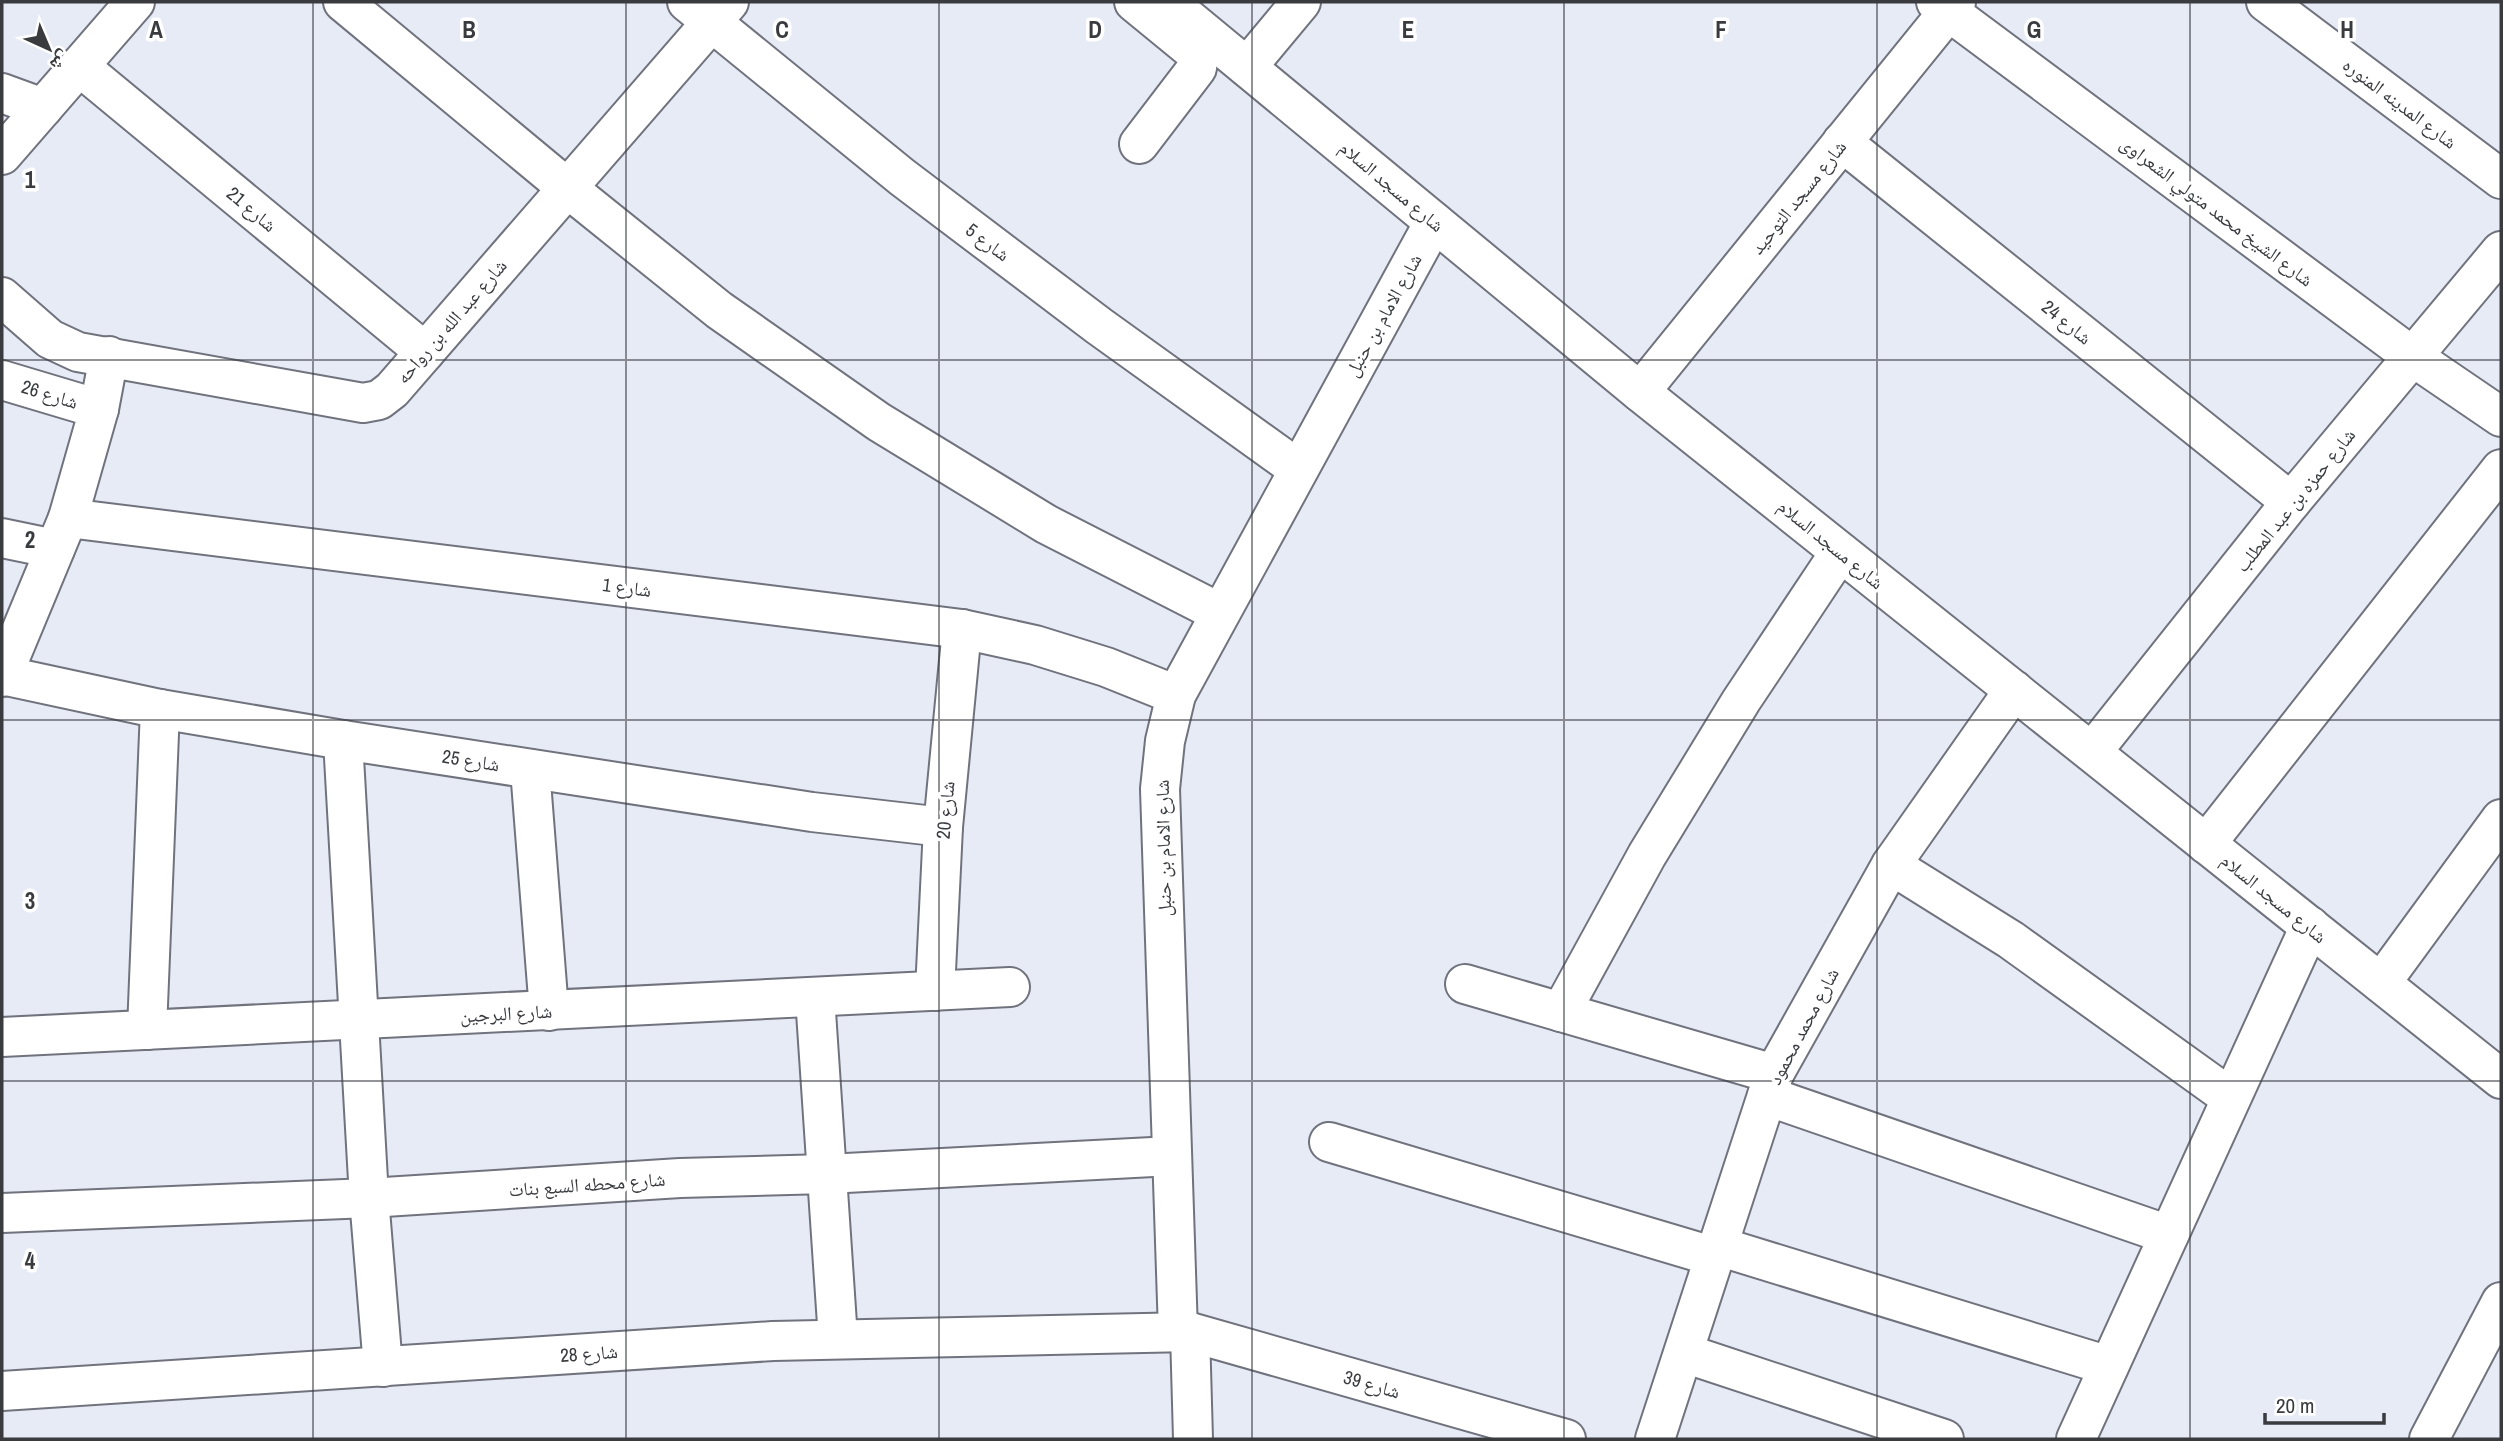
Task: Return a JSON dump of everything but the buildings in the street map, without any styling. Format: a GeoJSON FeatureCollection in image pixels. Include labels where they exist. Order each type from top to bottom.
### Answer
{"type":"FeatureCollection","features":[{"type":"Feature","properties":{"kind":"street"},"geometry":{"type":"LineString","coordinates":[[2,155],[135,2]]}},
{"type":"Feature","properties":{"kind":"street"},"geometry":{"type":"LineString","coordinates":[[343,2],[719,310],[879,422],[1046,524],[1220,613]]}},
{"type":"Feature","properties":{"kind":"street"},"geometry":{"type":"LineString","coordinates":[[1134,2],[1195,52],[1198,60],[1192,75],[1139,144]]}},
{"type":"Feature","properties":{"kind":"street","name":"شارع مسجد السلام"},"geometry":{"type":"LineString","coordinates":[[1168,2],[1640,392],[2501,1079]]}},
{"type":"Feature","properties":{"kind":"street"},"geometry":{"type":"LineString","coordinates":[[1247,67],[1301,2]]}},
{"type":"Feature","properties":{"kind":"street","name":"شارع المدينه المنوره"},"geometry":{"type":"LineString","coordinates":[[2266,2],[2501,179]]}},
{"type":"Feature","properties":{"kind":"street","name":"شارع مسجد التوحيد"},"geometry":{"type":"LineString","coordinates":[[1640,392],[1842,142],[1946,5]]}},
{"type":"Feature","properties":{"kind":"street","name":"شارع الشيخ محمد متولي الشعراوى"},"geometry":{"type":"LineString","coordinates":[[1946,5],[2413,357],[2501,417]]}},
{"type":"Feature","properties":{"kind":"street","name":"شارع عبد الله بن رواحه"},"geometry":{"type":"LineString","coordinates":[[2,297],[50,340],[78,352],[363,403],[379,400],[392,390],[566,187],[710,8]]}},
{"type":"Feature","properties":{"kind":"street","name":"شارع 5"},"geometry":{"type":"LineString","coordinates":[[710,8],[902,177],[1099,326],[1298,470]]}},
{"type":"Feature","properties":{"kind":"street","name":"شارع 21"},"geometry":{"type":"LineString","coordinates":[[79,66],[425,352]]}},
{"type":"Feature","properties":{"kind":"street"},"geometry":{"type":"LineString","coordinates":[[2,93],[43,108]]}},
{"type":"Feature","properties":{"kind":"street","name":"شارع 24"},"geometry":{"type":"LineString","coordinates":[[1842,142],[2291,502]]}},
{"type":"Feature","properties":{"kind":"street","name":"شارع الامام بن حنبل"},"geometry":{"type":"LineString","coordinates":[[1194,1439],[1172,1156],[1160,789],[1165,741],[1176,695],[1434,222]]}},
{"type":"Feature","properties":{"kind":"street","name":"شارع حمزه بن عبد المطلب"},"geometry":{"type":"LineString","coordinates":[[2092,752],[2291,502],[2501,251]]}},
{"type":"Feature","properties":{"kind":"street"},"geometry":{"type":"LineString","coordinates":[[2,676],[61,534],[99,409],[109,356]]}},
{"type":"Feature","properties":{"kind":"street","name":"شارع 26"},"geometry":{"type":"LineString","coordinates":[[2,380],[99,409]]}},
{"type":"Feature","properties":{"kind":"street"},"geometry":{"type":"LineString","coordinates":[[2206,844],[2501,469]]}},
{"type":"Feature","properties":{"kind":"street","name":"شارع 1"},"geometry":{"type":"LineString","coordinates":[[2,538],[61,534],[962,629],[1059,652],[1106,667],[1176,695]]}},
{"type":"Feature","properties":{"kind":"street"},"geometry":{"type":"LineString","coordinates":[[1561,1012],[1662,831],[1741,701],[1840,552]]}},
{"type":"Feature","properties":{"kind":"street","name":"شارع 20"},"geometry":{"type":"LineString","coordinates":[[935,991],[943,827],[962,629]]}},
{"type":"Feature","properties":{"kind":"street","name":"شارع 25"},"geometry":{"type":"LineString","coordinates":[[2,676],[160,709],[343,740],[812,812],[943,827]]}},
{"type":"Feature","properties":{"kind":"street","name":"شارع محمد محمود"},"geometry":{"type":"LineString","coordinates":[[1655,1439],[1770,1085],[1891,865],[2014,690]]}},
{"type":"Feature","properties":{"kind":"street"},"geometry":{"type":"LineString","coordinates":[[147,1030],[160,709]]}},
{"type":"Feature","properties":{"kind":"street"},"geometry":{"type":"LineString","coordinates":[[343,740],[369,1198],[383,1367]]}},
{"type":"Feature","properties":{"kind":"street"},"geometry":{"type":"LineString","coordinates":[[530,769],[549,1011]]}},
{"type":"Feature","properties":{"kind":"street"},"geometry":{"type":"LineString","coordinates":[[2381,983],[2501,819]]}},
{"type":"Feature","properties":{"kind":"street"},"geometry":{"type":"LineString","coordinates":[[1891,865],[2011,940],[2231,1098]]}},
{"type":"Feature","properties":{"kind":"street"},"geometry":{"type":"LineString","coordinates":[[2076,1439],[2309,926]]}},
{"type":"Feature","properties":{"kind":"street"},"geometry":{"type":"LineString","coordinates":[[1465,984],[1561,1012],[1770,1085],[2169,1235]]}},
{"type":"Feature","properties":{"kind":"street","name":"شارع البرجين"},"geometry":{"type":"LineString","coordinates":[[2,1037],[1010,987]]}},
{"type":"Feature","properties":{"kind":"street"},"geometry":{"type":"LineString","coordinates":[[815,997],[838,1339]]}},
{"type":"Feature","properties":{"kind":"street"},"geometry":{"type":"LineString","coordinates":[[1329,1142],[2109,1366]]}},
{"type":"Feature","properties":{"kind":"street","name":"شارع محطه السبع بنات"},"geometry":{"type":"LineString","coordinates":[[2,1213],[369,1198],[680,1178],[827,1174],[1172,1156]]}},
{"type":"Feature","properties":{"kind":"street"},"geometry":{"type":"LineString","coordinates":[[2429,1439],[2501,1302]]}},
{"type":"Feature","properties":{"kind":"street","name":"شارع 28"},"geometry":{"type":"LineString","coordinates":[[2,1391],[773,1341],[1184,1332]]}},
{"type":"Feature","properties":{"kind":"street","name":"شارع 39"},"geometry":{"type":"LineString","coordinates":[[1184,1332],[1566,1439]]}},
{"type":"Feature","properties":{"kind":"street"},"geometry":{"type":"LineString","coordinates":[[1684,1353],[1944,1439]]}}]}
